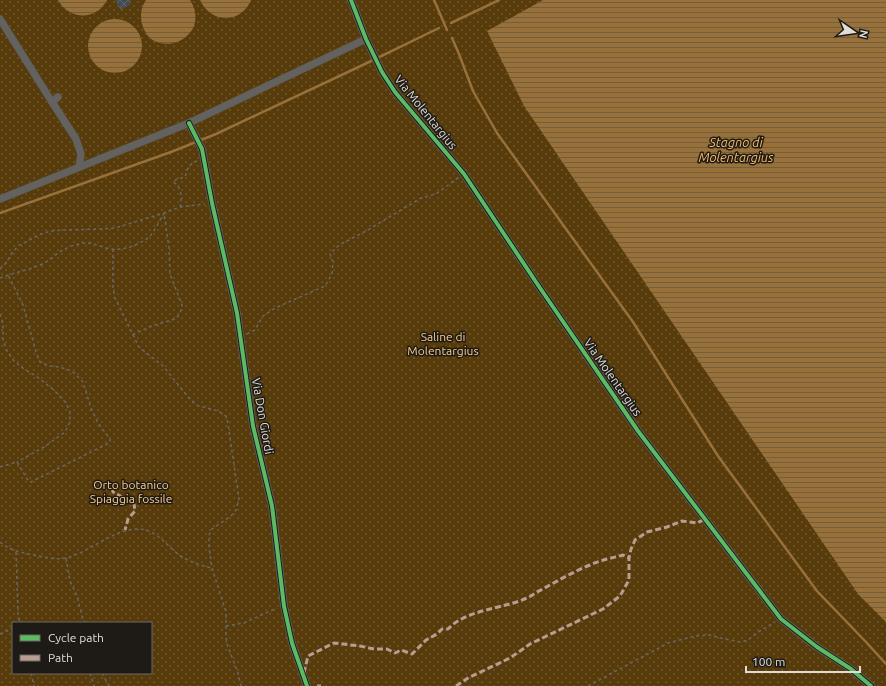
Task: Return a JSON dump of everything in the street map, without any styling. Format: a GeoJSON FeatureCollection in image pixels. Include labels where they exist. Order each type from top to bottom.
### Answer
{"type":"FeatureCollection","features":[{"type":"Feature","properties":{"kind":"street","name":"Via Molentargius"},"geometry":{"type":"LineString","coordinates":[[351,0],[366,39],[382,72],[395,92],[464,174],[638,431],[781,619],[817,647],[851,669],[871,686]]}},
{"type":"Feature","properties":{"kind":"street"},"geometry":{"type":"LineString","coordinates":[[0,19],[55,99],[76,139],[81,154],[79,167]]}},
{"type":"Feature","properties":{"kind":"street"},"geometry":{"type":"LineString","coordinates":[[0,199],[79,167],[190,126],[366,39]]}},
{"type":"Feature","properties":{"kind":"street","name":"Via Don Giordi"},"geometry":{"type":"LineString","coordinates":[[190,126],[202,149],[212,203],[237,313],[253,426],[272,506],[284,606],[292,643],[307,686]]}},
{"type":"Feature","properties":{"kind":"path"},"geometry":{"type":"LineString","coordinates":[[180,207],[182,199],[181,192],[173,182],[177,179],[185,177],[187,168],[193,162],[204,159]]}},
{"type":"Feature","properties":{"kind":"path"},"geometry":{"type":"LineString","coordinates":[[240,336],[255,330],[263,316],[275,308],[325,286],[332,274],[333,262],[330,254],[339,245],[366,231],[421,198],[436,194],[464,174]]}},
{"type":"Feature","properties":{"kind":"path"},"geometry":{"type":"LineString","coordinates":[[0,269],[18,246],[41,234],[51,231],[116,228],[180,207],[212,203]]}},
{"type":"Feature","properties":{"kind":"path"},"geometry":{"type":"LineString","coordinates":[[0,278],[47,262],[62,250],[78,244],[97,244],[106,248],[118,250],[139,243],[150,236],[164,213]]}},
{"type":"Feature","properties":{"kind":"path"},"geometry":{"type":"LineString","coordinates":[[132,334],[175,319],[180,314],[182,305],[170,274],[169,248],[164,213]]}},
{"type":"Feature","properties":{"kind":"path"},"geometry":{"type":"LineString","coordinates":[[113,249],[113,288],[115,298],[139,347],[163,366],[196,405],[218,411],[226,416],[238,499],[236,510],[231,516],[212,529],[209,534],[209,547],[212,568],[226,612],[227,644],[238,673],[241,686]]}},
{"type":"Feature","properties":{"kind":"path"},"geometry":{"type":"LineString","coordinates":[[8,275],[23,305],[40,362],[72,371],[83,382],[91,408],[98,423],[110,439],[110,442],[107,444],[31,482],[27,480],[17,462]]}},
{"type":"Feature","properties":{"kind":"path"},"geometry":{"type":"LineString","coordinates":[[0,314],[3,324],[3,340],[7,351],[13,360],[54,391],[66,403],[70,412],[70,422],[65,432],[44,447],[17,462],[0,467]]}},
{"type":"Feature","properties":{"kind":"path"},"geometry":{"type":"LineString","coordinates":[[0,542],[16,552],[52,558],[66,558],[82,552],[126,530],[140,529],[154,533],[183,557],[198,565],[212,568]]}},
{"type":"Feature","properties":{"kind":"path"},"geometry":{"type":"LineString","coordinates":[[16,552],[18,614],[20,622]]}},
{"type":"Feature","properties":{"kind":"path"},"geometry":{"type":"LineString","coordinates":[[66,558],[70,581],[77,596],[85,622]]}},
{"type":"Feature","properties":{"kind":"path"},"geometry":{"type":"LineString","coordinates":[[226,626],[244,623],[284,606]]}},
{"type":"Feature","properties":{"kind":"path"},"geometry":{"type":"LineString","coordinates":[[588,686],[668,643],[695,636],[710,635],[741,642],[748,640],[781,619]]}},
{"type":"Feature","properties":{"kind":"path"},"geometry":{"type":"LineString","coordinates":[[0,634],[12,628]]}},
{"type":"Feature","properties":{"kind":"path"},"geometry":{"type":"LineString","coordinates":[[31,674],[34,686]]}},
{"type":"Feature","properties":{"kind":"path"},"geometry":{"type":"LineString","coordinates":[[90,674],[94,686]]}},
{"type":"Feature","properties":{"kind":"path"},"geometry":{"type":"LineString","coordinates":[[103,674],[109,686]]}},
{"type":"Feature","properties":{"kind":"green space","name":"Saline di Molentargius"},"geometry":{"type":"Polygon","coordinates":[[[0,0],[886,0],[886,686],[0,686],[0,0]]]}},
{"type":"Feature","properties":{"kind":"water"},"geometry":{"type":"Polygon","coordinates":[[[58,0],[107,0],[96,12],[90,15],[82,15],[69,11],[63,7],[58,0]]]}},
{"type":"Feature","properties":{"kind":"water"},"geometry":{"type":"Polygon","coordinates":[[[146,0],[190,0],[195,14],[194,26],[188,35],[179,41],[168,44],[157,42],[148,36],[142,24],[141,17],[141,11],[146,0]]]}},
{"type":"Feature","properties":{"kind":"water"},"geometry":{"type":"Polygon","coordinates":[[[200,0],[251,0],[240,14],[226,18],[211,14],[200,0]]]}},
{"type":"Feature","properties":{"kind":"water","name":"Stagno di Molentargius"},"geometry":{"type":"Polygon","coordinates":[[[543,0],[886,0],[886,622],[858,594],[524,106],[487,31],[543,0]]]}},
{"type":"Feature","properties":{"kind":"water"},"geometry":{"type":"Polygon","coordinates":[[[110,19],[120,19],[130,23],[138,31],[142,41],[142,51],[138,61],[130,69],[120,73],[110,73],[100,69],[92,61],[88,51],[88,41],[92,31],[100,23],[110,19]]]}},
{"type":"Feature","properties":{"kind":"building"},"geometry":{"type":"Polygon","coordinates":[[[115,0],[129,0],[131,4],[121,10],[115,0]]]}},
{"type":"Feature","properties":{"kind":"waterway"},"geometry":{"type":"LineString","coordinates":[[434,0],[447,30]]}},
{"type":"Feature","properties":{"kind":"waterway"},"geometry":{"type":"LineString","coordinates":[[451,23],[499,0]]}},
{"type":"Feature","properties":{"kind":"waterway"},"geometry":{"type":"LineString","coordinates":[[0,213],[171,152],[216,134],[439,28]]}},
{"type":"Feature","properties":{"kind":"waterway"},"geometry":{"type":"LineString","coordinates":[[452,38],[473,91],[497,133],[633,322],[718,456],[817,591],[886,664]]}},
{"type":"Feature","properties":{"kind":"marked path"},"geometry":{"type":"LineString","coordinates":[[112,488],[113,492],[134,504],[135,511],[128,519],[125,530]]}},
{"type":"Feature","properties":{"kind":"marked path"},"geometry":{"type":"LineString","coordinates":[[456,686],[468,678],[510,658],[530,644],[603,609],[620,596],[629,580],[629,558],[635,540],[647,532],[667,527],[682,521],[697,523],[705,519]]}},
{"type":"Feature","properties":{"kind":"marked path"},"geometry":{"type":"LineString","coordinates":[[304,673],[308,656],[334,643],[374,649],[387,649],[395,653],[401,650],[412,654],[426,640],[437,634],[442,629],[448,629],[465,617],[527,598],[571,574],[598,562],[623,555],[629,558]]}},
{"type":"Feature","properties":{"kind":"cycle path"},"geometry":{"type":"LineString","coordinates":[[351,0],[366,39],[382,72],[395,92],[464,174],[638,431],[781,619],[817,647],[851,669],[871,686]]}},
{"type":"Feature","properties":{"kind":"cycle path"},"geometry":{"type":"LineString","coordinates":[[189,123],[202,149],[212,203],[237,313],[253,426],[272,506],[284,606],[292,643],[307,686]]}},
{"type":"Feature","properties":{"kind":"park label","name":"Orto botanico Spiaggia fossile"},"geometry":{"type":"Point","coordinates":[131,491]}}]}
